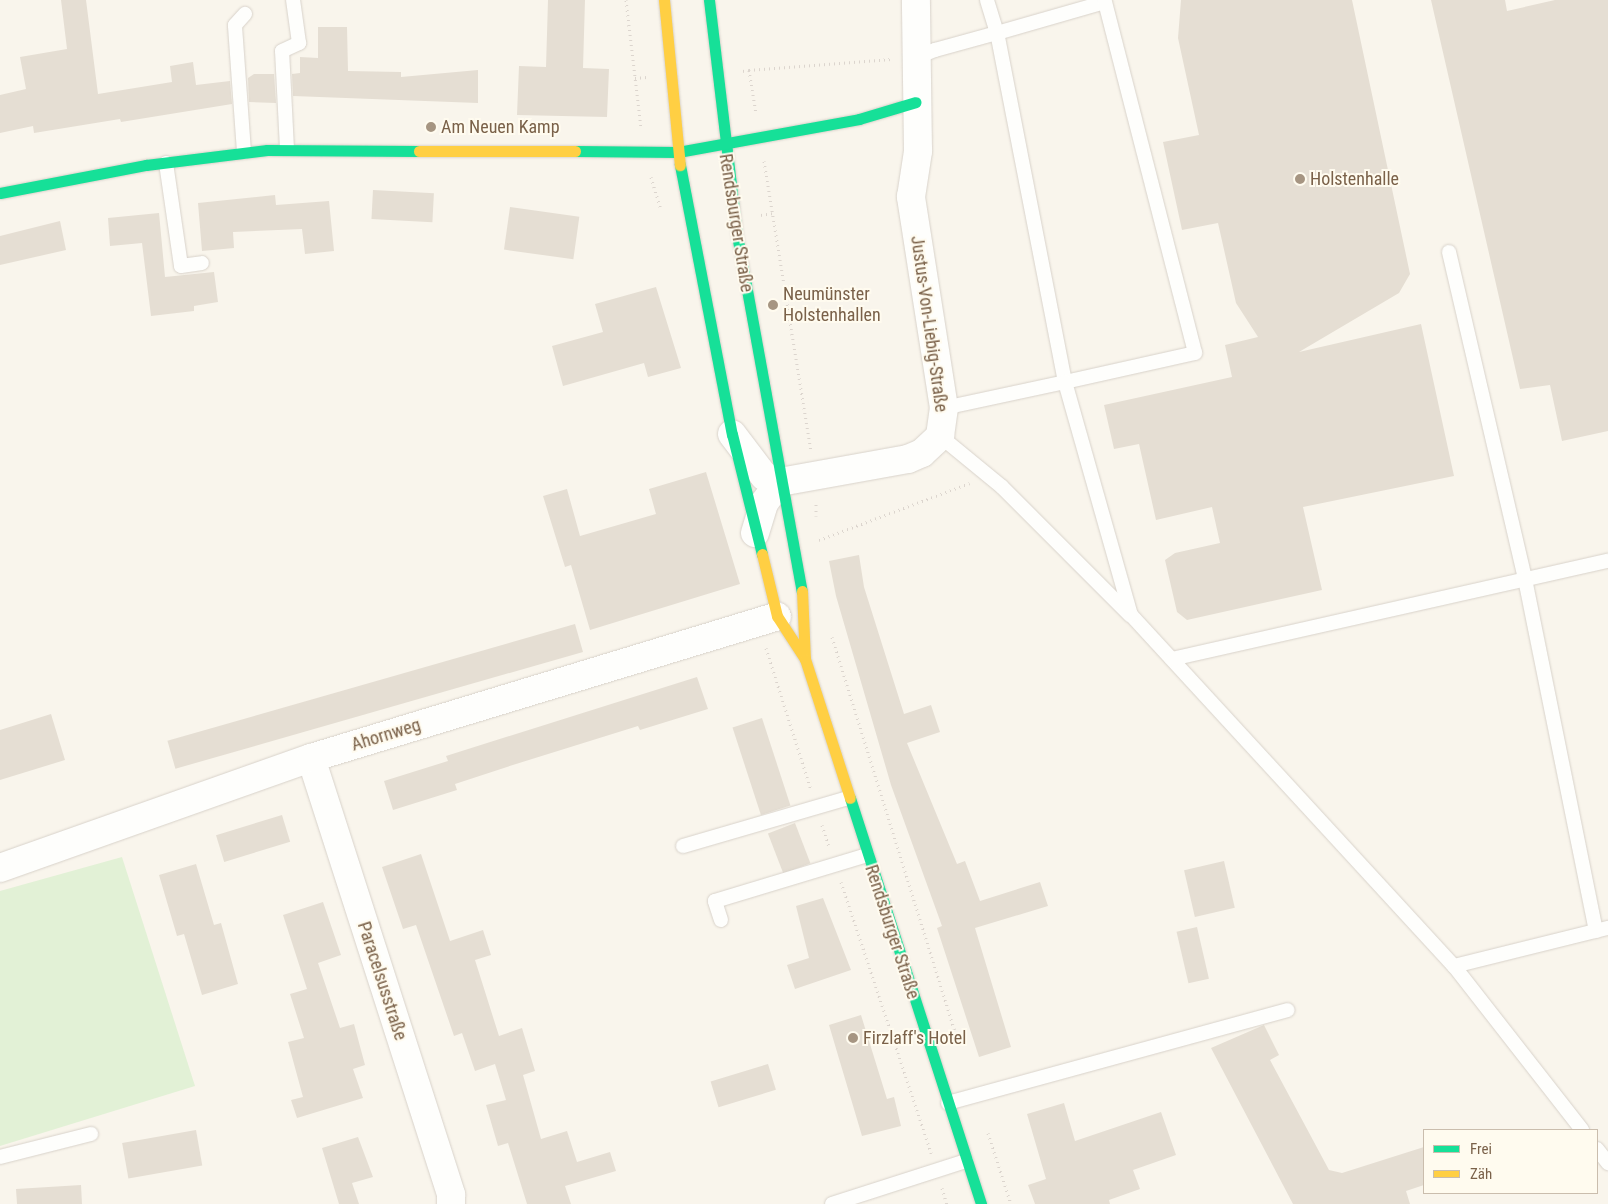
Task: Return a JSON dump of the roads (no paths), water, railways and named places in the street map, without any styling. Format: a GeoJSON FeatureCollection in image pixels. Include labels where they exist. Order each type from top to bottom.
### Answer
{"type":"FeatureCollection","features":[{"type":"Feature","properties":{"kind":"main road"},"geometry":{"type":"LineString","coordinates":[[0,193],[166,163],[244,152],[287,149],[678,152],[664,0]]}},
{"type":"Feature","properties":{"kind":"main road"},"geometry":{"type":"LineString","coordinates":[[709,0],[724,145],[760,136],[859,119],[916,102]]}},
{"type":"Feature","properties":{"kind":"main road","name":"Rendsburger Straße"},"geometry":{"type":"LineString","coordinates":[[805,659],[804,602],[780,482],[724,145],[678,152],[732,434],[777,616],[805,659],[866,855],[981,1204]]}},
{"type":"Feature","properties":{"kind":"street","name":"Justus-Von-Liebig-Straße"},"geometry":{"type":"LineString","coordinates":[[780,482],[815,478],[908,459],[922,454],[940,436],[944,408],[911,197],[918,151],[915,58],[916,0]]}},
{"type":"Feature","properties":{"kind":"street","name":"Rendsburger Straße"},"geometry":{"type":"LineString","coordinates":[[732,434],[764,476],[780,482]]}},
{"type":"Feature","properties":{"kind":"street"},"geometry":{"type":"LineString","coordinates":[[755,532],[764,503],[780,482]]}},
{"type":"Feature","properties":{"kind":"street","name":"Ahornweg"},"geometry":{"type":"LineString","coordinates":[[0,868],[311,758],[777,616]]}},
{"type":"Feature","properties":{"kind":"street","name":"Paracelsusstraße"},"geometry":{"type":"LineString","coordinates":[[311,758],[451,1195],[451,1204]]}},
{"type":"Feature","properties":{"kind":"lane"},"geometry":{"type":"LineString","coordinates":[[287,149],[282,51],[299,43],[293,0]]}},
{"type":"Feature","properties":{"kind":"lane"},"geometry":{"type":"LineString","coordinates":[[987,0],[997,33],[1065,382],[1131,615]]}},
{"type":"Feature","properties":{"kind":"lane"},"geometry":{"type":"LineString","coordinates":[[915,58],[1105,2],[1195,353],[944,408]]}},
{"type":"Feature","properties":{"kind":"lane"},"geometry":{"type":"LineString","coordinates":[[244,152],[235,26],[245,14]]}},
{"type":"Feature","properties":{"kind":"lane"},"geometry":{"type":"LineString","coordinates":[[166,163],[181,266],[202,263]]}},
{"type":"Feature","properties":{"kind":"lane"},"geometry":{"type":"LineString","coordinates":[[1449,252],[1525,579],[1602,929],[1454,966]]}},
{"type":"Feature","properties":{"kind":"lane"},"geometry":{"type":"LineString","coordinates":[[940,436],[989,476],[1131,615],[1172,659],[1454,966],[1581,1129]]}},
{"type":"Feature","properties":{"kind":"lane"},"geometry":{"type":"LineString","coordinates":[[1172,659],[1608,561]]}},
{"type":"Feature","properties":{"kind":"lane"},"geometry":{"type":"LineString","coordinates":[[683,846],[848,798]]}},
{"type":"Feature","properties":{"kind":"lane"},"geometry":{"type":"LineString","coordinates":[[721,920],[715,901],[866,855]]}},
{"type":"Feature","properties":{"kind":"lane"},"geometry":{"type":"LineString","coordinates":[[948,1103],[1287,1010]]}},
{"type":"Feature","properties":{"kind":"lane"},"geometry":{"type":"LineString","coordinates":[[0,1157],[91,1134]]}},
{"type":"Feature","properties":{"kind":"lane"},"geometry":{"type":"LineString","coordinates":[[1598,1150],[1608,1163]]}},
{"type":"Feature","properties":{"kind":"lane"},"geometry":{"type":"LineString","coordinates":[[832,1204],[966,1161]]}},
{"type":"Feature","properties":{"kind":"place","name":"Am Neuen Kamp"},"geometry":{"type":"Point","coordinates":[431,127]}},
{"type":"Feature","properties":{"kind":"place","name":"Holstenhalle"},"geometry":{"type":"Point","coordinates":[1300,179]}},
{"type":"Feature","properties":{"kind":"place","name":"Neumünster Holstenhallen"},"geometry":{"type":"Point","coordinates":[773,305]}},
{"type":"Feature","properties":{"kind":"place","name":"Firzlaff's Hotel"},"geometry":{"type":"Point","coordinates":[853,1038]}}]}
